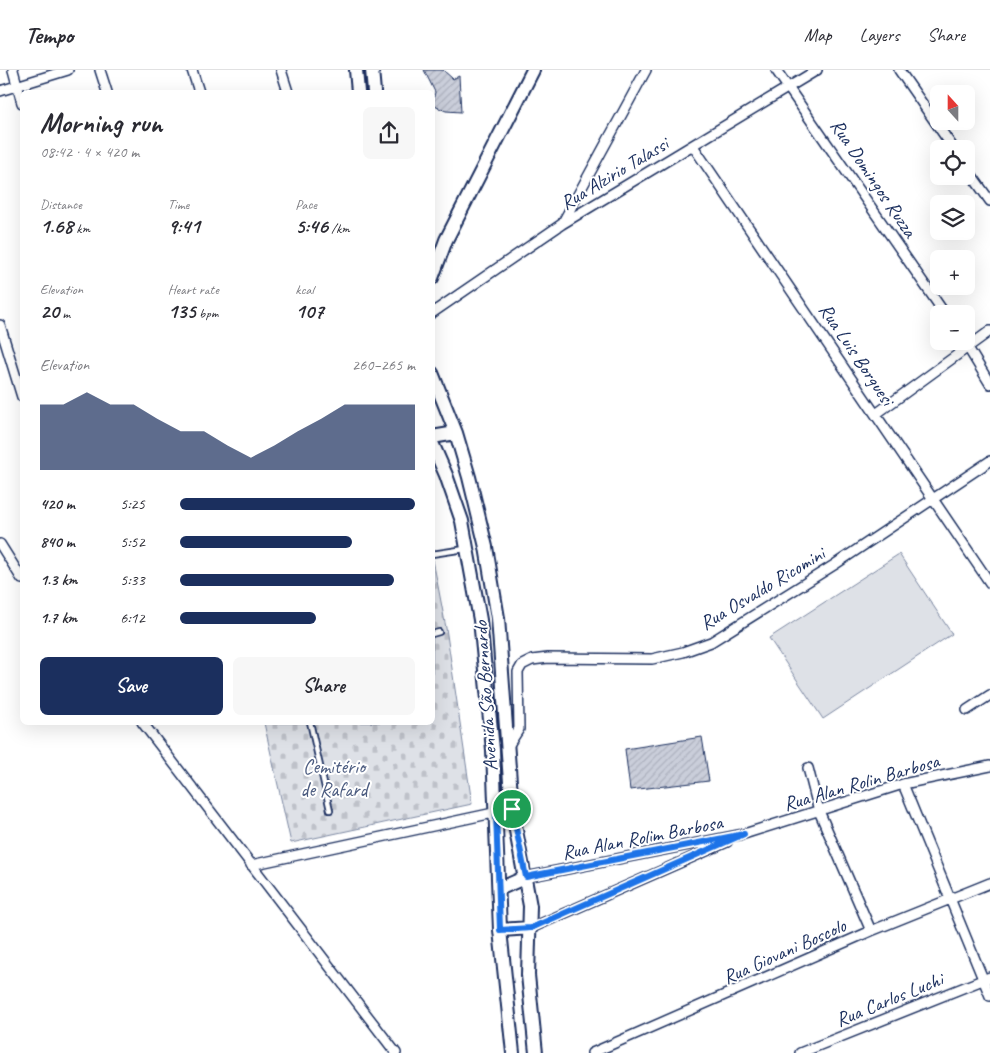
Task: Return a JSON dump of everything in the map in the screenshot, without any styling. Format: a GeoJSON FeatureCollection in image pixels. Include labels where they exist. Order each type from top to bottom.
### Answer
{"type":"FeatureCollection","features":[{"type":"Feature","properties":{"kind":"main road"},"geometry":{"type":"LineString","coordinates":[[356,70],[358,90]]}},
{"type":"Feature","properties":{"kind":"main road"},"geometry":{"type":"LineString","coordinates":[[372,70],[374,90]]}},
{"type":"Feature","properties":{"kind":"main road"},"geometry":{"type":"LineString","coordinates":[[435,270],[446,240],[533,70]]}},
{"type":"Feature","properties":{"kind":"main road"},"geometry":{"type":"LineString","coordinates":[[435,247],[446,240]]}},
{"type":"Feature","properties":{"kind":"main road","name":"Avenida São Bernardo"},"geometry":{"type":"LineString","coordinates":[[435,380],[456,433],[486,547],[498,618],[512,809],[526,877],[531,928],[528,975],[536,1053]]}},
{"type":"Feature","properties":{"kind":"main road"},"geometry":{"type":"LineString","coordinates":[[435,436],[456,433]]}},
{"type":"Feature","properties":{"kind":"main road","name":"Avenida São Bernardo"},"geometry":{"type":"LineString","coordinates":[[435,450],[446,474],[462,521],[480,620],[493,750],[500,930],[514,1053]]}},
{"type":"Feature","properties":{"kind":"main road"},"geometry":{"type":"LineString","coordinates":[[480,620],[498,618]]}},
{"type":"Feature","properties":{"kind":"main road"},"geometry":{"type":"LineString","coordinates":[[499,890],[526,877]]}},
{"type":"Feature","properties":{"kind":"main road"},"geometry":{"type":"LineString","coordinates":[[500,930],[531,928]]}},
{"type":"Feature","properties":{"kind":"street"},"geometry":{"type":"LineString","coordinates":[[13,70],[20,96]]}},
{"type":"Feature","properties":{"kind":"street"},"geometry":{"type":"LineString","coordinates":[[0,91],[68,70]]}},
{"type":"Feature","properties":{"kind":"street"},"geometry":{"type":"LineString","coordinates":[[100,70],[106,90]]}},
{"type":"Feature","properties":{"kind":"street"},"geometry":{"type":"LineString","coordinates":[[192,70],[198,90]]}},
{"type":"Feature","properties":{"kind":"street"},"geometry":{"type":"LineString","coordinates":[[281,70],[287,90]]}},
{"type":"Feature","properties":{"kind":"street"},"geometry":{"type":"LineString","coordinates":[[562,224],[646,70]]}},
{"type":"Feature","properties":{"kind":"street","name":"Rua Domingos Ruzza"},"geometry":{"type":"LineString","coordinates":[[776,70],[790,87],[940,305]]}},
{"type":"Feature","properties":{"kind":"street","name":"Rua Alzirio Talassi"},"geometry":{"type":"LineString","coordinates":[[435,311],[562,224],[817,70]]}},
{"type":"Feature","properties":{"kind":"street"},"geometry":{"type":"LineString","coordinates":[[899,70],[948,140]]}},
{"type":"Feature","properties":{"kind":"street","name":"Rua Luis Borguesi"},"geometry":{"type":"LineString","coordinates":[[693,146],[990,583]]}},
{"type":"Feature","properties":{"kind":"street"},"geometry":{"type":"LineString","coordinates":[[975,180],[990,201]]}},
{"type":"Feature","properties":{"kind":"street"},"geometry":{"type":"LineString","coordinates":[[0,325],[20,390]]}},
{"type":"Feature","properties":{"kind":"street"},"geometry":{"type":"LineString","coordinates":[[975,339],[990,331]]}},
{"type":"Feature","properties":{"kind":"street"},"geometry":{"type":"LineString","coordinates":[[876,414],[958,350]]}},
{"type":"Feature","properties":{"kind":"street"},"geometry":{"type":"LineString","coordinates":[[970,350],[990,384]]}},
{"type":"Feature","properties":{"kind":"street","name":"Rua Osvaldo Ricomini"},"geometry":{"type":"LineString","coordinates":[[508,746],[519,729],[518,672],[522,664],[532,660],[548,658],[652,659],[683,652],[711,642],[748,621],[934,500],[990,461]]}},
{"type":"Feature","properties":{"kind":"street"},"geometry":{"type":"LineString","coordinates":[[0,544],[20,576]]}},
{"type":"Feature","properties":{"kind":"street"},"geometry":{"type":"LineString","coordinates":[[967,710],[990,695]]}},
{"type":"Feature","properties":{"kind":"street"},"geometry":{"type":"LineString","coordinates":[[144,725],[396,1053]]}},
{"type":"Feature","properties":{"kind":"street","name":"Rua Alan Rolin Barbosa"},"geometry":{"type":"LineString","coordinates":[[744,834],[903,784],[990,766]]}},
{"type":"Feature","properties":{"kind":"street"},"geometry":{"type":"LineString","coordinates":[[808,768],[819,811],[871,931]]}},
{"type":"Feature","properties":{"kind":"street"},"geometry":{"type":"LineString","coordinates":[[903,784],[950,899],[987,978],[990,996]]}},
{"type":"Feature","properties":{"kind":"street"},"geometry":{"type":"LineString","coordinates":[[251,865],[512,809]]}},
{"type":"Feature","properties":{"kind":"street","name":"Rua Alan Rolim Barbosa"},"geometry":{"type":"LineString","coordinates":[[526,877],[744,834]]}},
{"type":"Feature","properties":{"kind":"street","name":"Rua Alan Rolim Barbosa"},"geometry":{"type":"LineString","coordinates":[[531,928],[744,834]]}},
{"type":"Feature","properties":{"kind":"street","name":"Rua Giovani Boscolo"},"geometry":{"type":"LineString","coordinates":[[592,1053],[871,931],[990,883]]}},
{"type":"Feature","properties":{"kind":"street","name":"Rua Carlos Luchi"},"geometry":{"type":"LineString","coordinates":[[800,1053],[987,978]]}},
{"type":"Feature","properties":{"kind":"lane"},"geometry":{"type":"LineString","coordinates":[[435,553],[467,548]]}},
{"type":"Feature","properties":{"kind":"lane"},"geometry":{"type":"LineString","coordinates":[[435,633],[440,632]]}},
{"type":"Feature","properties":{"kind":"lane"},"geometry":{"type":"LineString","coordinates":[[311,725],[330,810]]}},
{"type":"Feature","properties":{"kind":"green space"},"geometry":{"type":"Polygon","coordinates":[[[899,554],[952,634],[823,719],[769,638],[899,554]]]}},
{"type":"Feature","properties":{"kind":"green space","name":"Cemitério de Rafard"},"geometry":{"type":"Polygon","coordinates":[[[435,570],[446,628],[472,804],[291,843],[264,725],[435,725],[435,570]]]}},
{"type":"Feature","properties":{"kind":"building"},"geometry":{"type":"Polygon","coordinates":[[[424,70],[443,70],[453,79],[459,76],[461,112],[446,111],[435,106],[434,90],[424,70]]]}},
{"type":"Feature","properties":{"kind":"building"},"geometry":{"type":"Polygon","coordinates":[[[702,737],[709,781],[630,790],[625,749],[702,737]]]}},
{"type":"Feature","properties":{"kind":"route"},"geometry":{"type":"LineString","coordinates":[[512,809],[526,877],[744,834],[531,928],[510,931],[500,930],[496,812],[512,809]]}}]}
